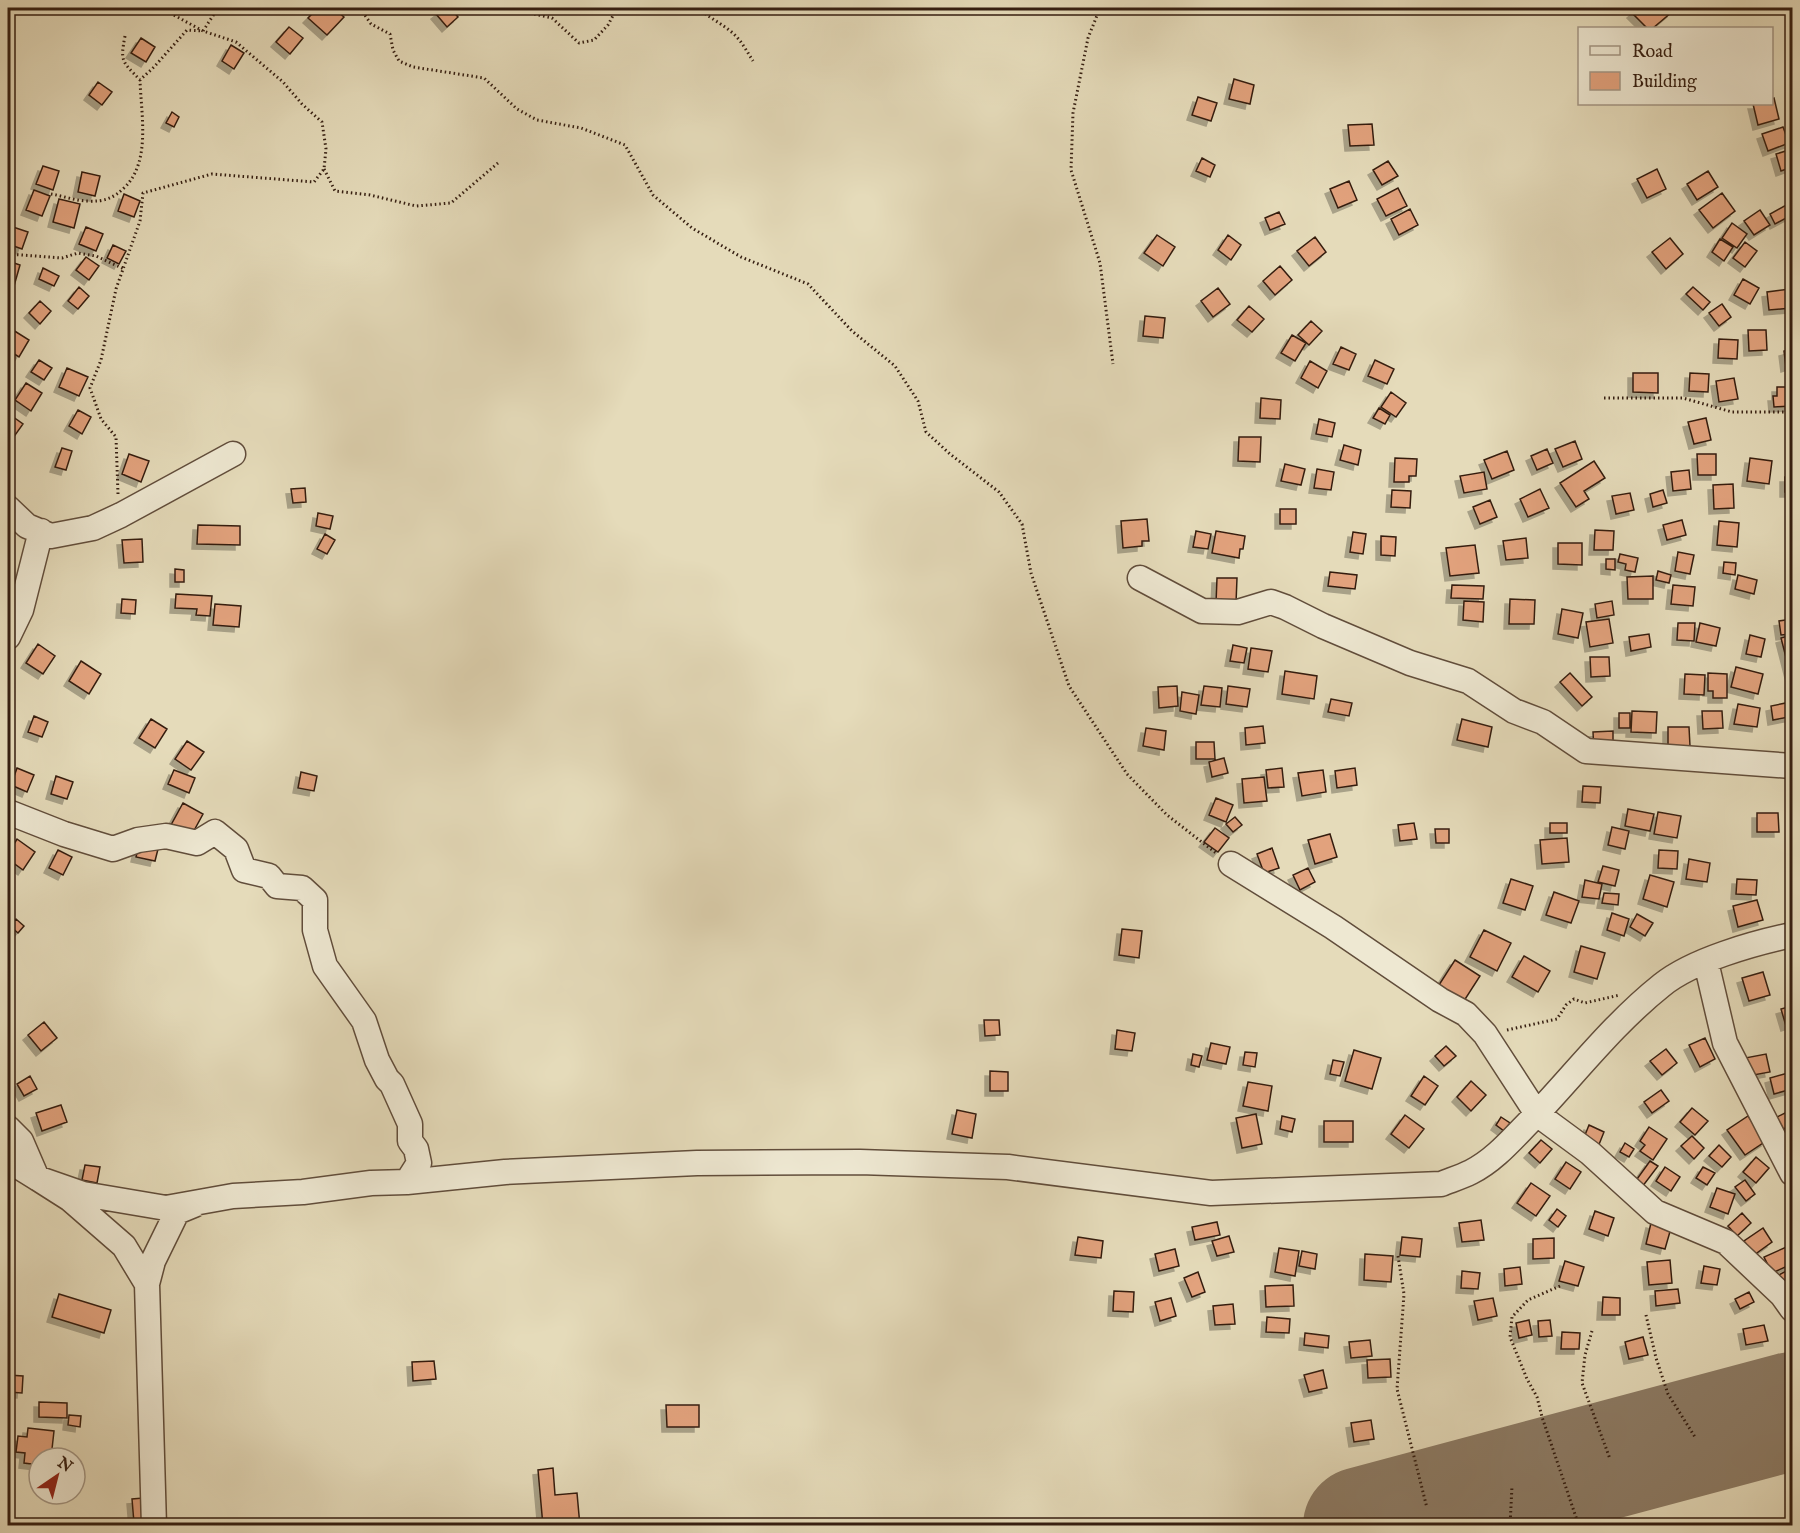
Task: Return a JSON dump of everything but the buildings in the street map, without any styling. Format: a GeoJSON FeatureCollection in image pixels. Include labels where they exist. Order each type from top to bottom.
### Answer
{"type":"FeatureCollection","features":[{"type":"Feature","properties":{"kind":"street"},"geometry":{"type":"LineString","coordinates":[[8,508],[27,526],[51,536],[93,528],[233,454]]}},
{"type":"Feature","properties":{"kind":"street"},"geometry":{"type":"LineString","coordinates":[[8,637],[21,610],[41,531]]}},
{"type":"Feature","properties":{"kind":"street"},"geometry":{"type":"LineString","coordinates":[[1140,578],[1202,611],[1239,612],[1271,602],[1285,607],[1323,626],[1410,663],[1468,681],[1514,711],[1544,722],[1586,751],[1709,762],[1792,766]]}},
{"type":"Feature","properties":{"kind":"street"},"geometry":{"type":"LineString","coordinates":[[8,812],[64,834],[113,849],[138,840],[166,836],[197,843],[215,832],[236,849],[244,870],[269,876],[277,886],[302,888],[315,900],[315,930],[326,966],[364,1021],[377,1060],[392,1084],[410,1124],[410,1141],[416,1149],[419,1163],[406,1182]]}},
{"type":"Feature","properties":{"kind":"street"},"geometry":{"type":"LineString","coordinates":[[1231,864],[1333,927],[1440,1000],[1466,1014],[1485,1034],[1537,1114],[1590,1153],[1655,1212],[1726,1242],[1782,1295],[1792,1309]]}},
{"type":"Feature","properties":{"kind":"street"},"geometry":{"type":"LineString","coordinates":[[8,1128],[21,1141],[36,1178],[83,1194],[166,1208],[233,1196],[303,1192],[371,1183],[406,1182],[505,1172],[697,1163],[860,1162],[1008,1167],[1211,1193],[1441,1184],[1472,1172],[1501,1150],[1537,1114],[1611,1031],[1654,992],[1680,973],[1737,950],[1792,935]]}},
{"type":"Feature","properties":{"kind":"street"},"geometry":{"type":"LineString","coordinates":[[1706,962],[1725,1043],[1792,1173]]}},
{"type":"Feature","properties":{"kind":"street"},"geometry":{"type":"LineString","coordinates":[[8,1160],[70,1199],[124,1246],[147,1284]]}},
{"type":"Feature","properties":{"kind":"street"},"geometry":{"type":"LineString","coordinates":[[154,1526],[147,1284],[153,1261],[177,1212],[201,1202]]}},
{"type":"Feature","properties":{"kind":"path"},"geometry":{"type":"LineString","coordinates":[[117,498],[119,490],[116,437],[101,419],[90,388],[101,360],[116,289],[140,221],[143,193],[212,174],[314,182],[324,169],[326,149],[322,123],[283,82],[236,42],[203,31],[161,8]]}},
{"type":"Feature","properties":{"kind":"path"},"geometry":{"type":"LineString","coordinates":[[203,31],[218,8]]}},
{"type":"Feature","properties":{"kind":"path"},"geometry":{"type":"LineString","coordinates":[[360,8],[371,24],[390,34],[393,50],[399,61],[413,67],[484,78],[517,109],[537,120],[580,128],[625,145],[653,195],[692,228],[741,257],[808,284],[852,331],[895,366],[918,401],[926,432],[999,492],[1022,524],[1031,573],[1069,686],[1126,774],[1167,815],[1231,864]]}},
{"type":"Feature","properties":{"kind":"path"},"geometry":{"type":"LineString","coordinates":[[508,8],[552,18],[579,43],[594,40],[608,25],[617,8]]}},
{"type":"Feature","properties":{"kind":"path"},"geometry":{"type":"LineString","coordinates":[[698,8],[710,19],[729,30],[740,41],[753,61]]}},
{"type":"Feature","properties":{"kind":"path"},"geometry":{"type":"LineString","coordinates":[[1100,8],[1088,38],[1073,113],[1071,170],[1100,263],[1113,364]]}},
{"type":"Feature","properties":{"kind":"path"},"geometry":{"type":"LineString","coordinates":[[140,80],[154,68],[187,30],[203,31]]}},
{"type":"Feature","properties":{"kind":"path"},"geometry":{"type":"LineString","coordinates":[[51,194],[87,201],[113,198],[133,178],[140,162],[142,138],[140,80],[125,64],[121,56],[125,36]]}},
{"type":"Feature","properties":{"kind":"path"},"geometry":{"type":"LineString","coordinates":[[324,169],[335,191],[370,195],[416,206],[450,203],[498,163]]}},
{"type":"Feature","properties":{"kind":"path"},"geometry":{"type":"LineString","coordinates":[[8,255],[62,258],[78,253],[96,256],[124,269]]}},
{"type":"Feature","properties":{"kind":"path"},"geometry":{"type":"LineString","coordinates":[[1604,398],[1683,399],[1732,412],[1792,412]]}},
{"type":"Feature","properties":{"kind":"path"},"geometry":{"type":"LineString","coordinates":[[1485,1034],[1557,1019],[1566,1005],[1574,999],[1586,1003],[1629,992]]}},
{"type":"Feature","properties":{"kind":"path"},"geometry":{"type":"LineString","coordinates":[[1398,1256],[1404,1294],[1397,1389],[1427,1508]]}},
{"type":"Feature","properties":{"kind":"path"},"geometry":{"type":"LineString","coordinates":[[1560,1286],[1528,1300],[1512,1317],[1510,1337],[1537,1397],[1579,1526]]}},
{"type":"Feature","properties":{"kind":"path"},"geometry":{"type":"LineString","coordinates":[[1646,1315],[1656,1358],[1668,1394],[1695,1437]]}},
{"type":"Feature","properties":{"kind":"path"},"geometry":{"type":"LineString","coordinates":[[1592,1331],[1585,1355],[1582,1383],[1610,1459]]}},
{"type":"Feature","properties":{"kind":"path"},"geometry":{"type":"LineString","coordinates":[[1510,1526],[1512,1486]]}},
{"type":"Feature","properties":{"kind":"runway"},"geometry":{"type":"LineString","coordinates":[[1362,1526],[1792,1411]]}}]}
